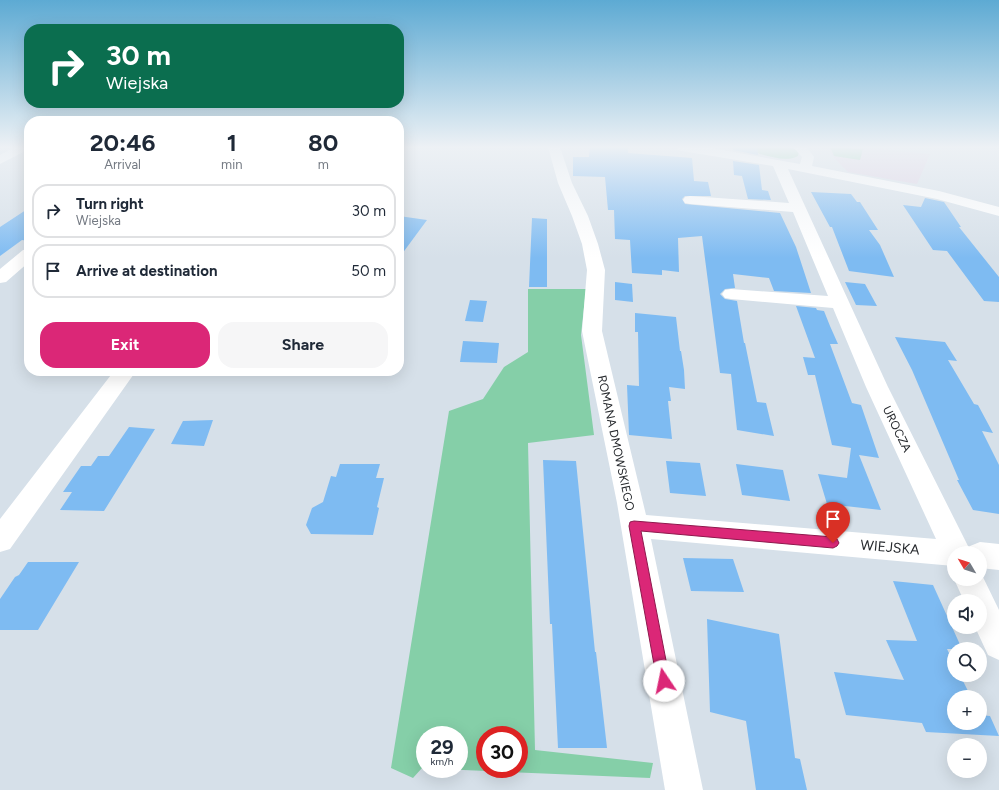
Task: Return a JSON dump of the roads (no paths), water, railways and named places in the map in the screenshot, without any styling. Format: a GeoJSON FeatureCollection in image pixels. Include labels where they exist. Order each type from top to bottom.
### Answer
{"type":"FeatureCollection","features":[{"type":"Feature","properties":{"kind":"street","name":"ROMANA DMOWSKIEGO"},"geometry":{"type":"LineString","coordinates":[[565,184],[580,216],[596,270],[592,331],[634,526],[684,790]]}},
{"type":"Feature","properties":{"kind":"street","name":"UROCZA"},"geometry":{"type":"LineString","coordinates":[[787,184],[877,387],[953,546]]}},
{"type":"Feature","properties":{"kind":"street"},"geometry":{"type":"LineString","coordinates":[[882,184],[939,195],[999,212]]}},
{"type":"Feature","properties":{"kind":"street"},"geometry":{"type":"LineString","coordinates":[[690,200],[798,208]]}},
{"type":"Feature","properties":{"kind":"street"},"geometry":{"type":"LineString","coordinates":[[0,278],[24,258]]}},
{"type":"Feature","properties":{"kind":"street"},"geometry":{"type":"LineString","coordinates":[[731,294],[840,303]]}},
{"type":"Feature","properties":{"kind":"street"},"geometry":{"type":"LineString","coordinates":[[0,540],[121,376]]}},
{"type":"Feature","properties":{"kind":"street","name":"WIEJSKA"},"geometry":{"type":"LineString","coordinates":[[634,526],[947,552]]}},
{"type":"Feature","properties":{"kind":"street"},"geometry":{"type":"LineString","coordinates":[[987,556],[999,557]]}},
{"type":"Feature","properties":{"kind":"street"},"geometry":{"type":"LineString","coordinates":[[987,617],[999,644]]}}]}
